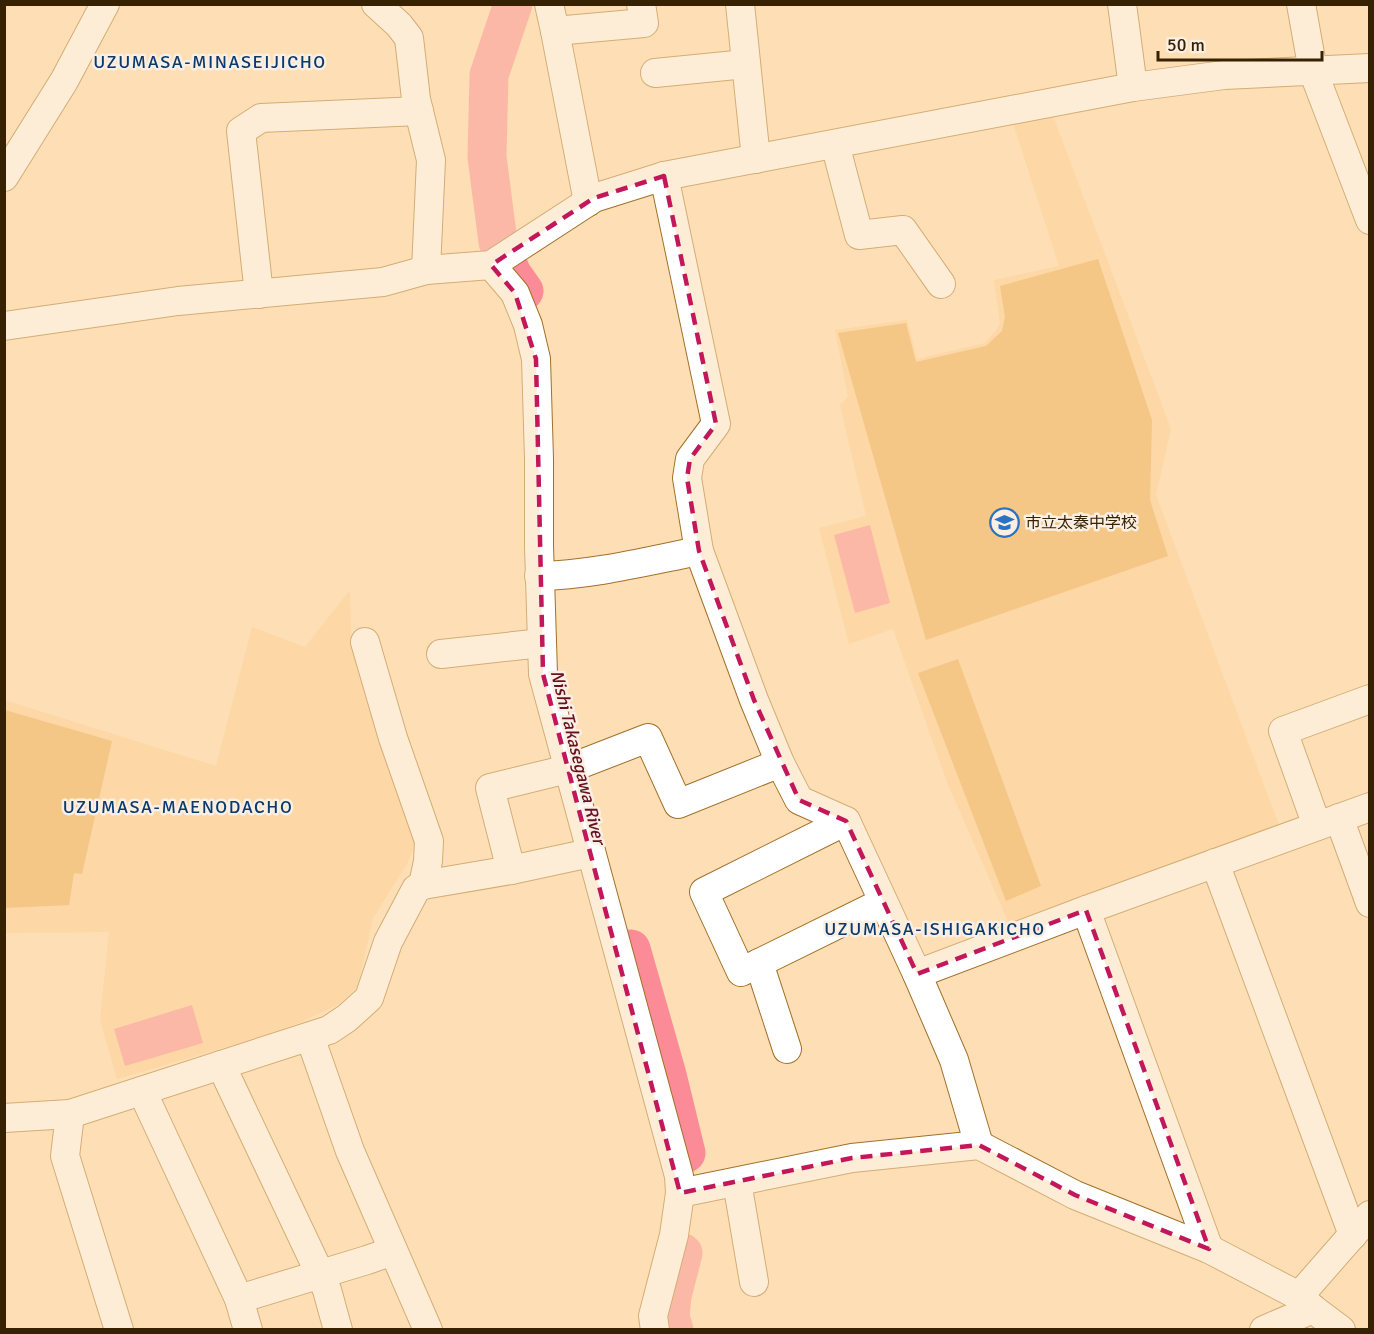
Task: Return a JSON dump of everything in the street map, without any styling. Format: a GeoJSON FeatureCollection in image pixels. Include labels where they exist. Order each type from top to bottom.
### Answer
{"type":"FeatureCollection","features":[{"type":"Feature","properties":{"kind":"street"},"geometry":{"type":"LineString","coordinates":[[4,177],[64,81],[105,4]]}},
{"type":"Feature","properties":{"kind":"street"},"geometry":{"type":"LineString","coordinates":[[376,4],[399,25],[409,38],[416,99],[431,160],[426,270]]}},
{"type":"Feature","properties":{"kind":"street"},"geometry":{"type":"LineString","coordinates":[[588,202],[552,18],[644,23],[641,4]]}},
{"type":"Feature","properties":{"kind":"street"},"geometry":{"type":"LineString","coordinates":[[740,4],[756,159]]}},
{"type":"Feature","properties":{"kind":"street"},"geometry":{"type":"LineString","coordinates":[[1122,4],[1133,87]]}},
{"type":"Feature","properties":{"kind":"street"},"geometry":{"type":"LineString","coordinates":[[1301,4],[1313,71],[1370,220]]}},
{"type":"Feature","properties":{"kind":"street"},"geometry":{"type":"LineString","coordinates":[[655,73],[746,64]]}},
{"type":"Feature","properties":{"kind":"street"},"geometry":{"type":"LineString","coordinates":[[4,326],[178,301],[383,282],[426,270],[501,259],[594,198],[664,176],[1133,87],[1224,75],[1370,68]]}},
{"type":"Feature","properties":{"kind":"street"},"geometry":{"type":"LineString","coordinates":[[260,294],[241,131],[261,118],[419,111]]}},
{"type":"Feature","properties":{"kind":"street"},"geometry":{"type":"LineString","coordinates":[[835,144],[859,235],[903,230],[940,284]]}},
{"type":"Feature","properties":{"kind":"street"},"geometry":{"type":"LineString","coordinates":[[664,176],[716,424],[690,459],[687,478],[699,551],[754,700],[780,764],[799,800],[846,822],[917,974],[954,1060],[978,1145]]}},
{"type":"Feature","properties":{"kind":"street"},"geometry":{"type":"LineString","coordinates":[[501,259],[528,325],[536,358],[539,459],[550,576],[542,643],[543,674],[577,766],[590,853],[679,1176],[689,1192]]}},
{"type":"Feature","properties":{"kind":"street"},"geometry":{"type":"LineString","coordinates":[[550,576],[610,569],[699,551]]}},
{"type":"Feature","properties":{"kind":"street"},"geometry":{"type":"LineString","coordinates":[[364,642],[393,738],[429,841],[423,885]]}},
{"type":"Feature","properties":{"kind":"street"},"geometry":{"type":"LineString","coordinates":[[441,654],[542,643]]}},
{"type":"Feature","properties":{"kind":"street"},"geometry":{"type":"LineString","coordinates":[[1370,699],[1283,730],[1370,903]]}},
{"type":"Feature","properties":{"kind":"street"},"geometry":{"type":"LineString","coordinates":[[511,870],[490,788],[577,766],[648,738],[678,804],[780,764]]}},
{"type":"Feature","properties":{"kind":"street"},"geometry":{"type":"LineString","coordinates":[[917,974],[1370,807]]}},
{"type":"Feature","properties":{"kind":"street"},"geometry":{"type":"LineString","coordinates":[[846,822],[704,892],[741,972],[883,902]]}},
{"type":"Feature","properties":{"kind":"street"},"geometry":{"type":"LineString","coordinates":[[4,1118],[70,1114],[329,1030],[347,1018],[369,998],[388,942],[416,889],[423,885],[511,870],[590,853]]}},
{"type":"Feature","properties":{"kind":"street"},"geometry":{"type":"LineString","coordinates":[[1215,863],[1361,1225],[1306,1302],[1275,1327]]}},
{"type":"Feature","properties":{"kind":"street"},"geometry":{"type":"LineString","coordinates":[[1086,910],[1209,1249]]}},
{"type":"Feature","properties":{"kind":"street"},"geometry":{"type":"LineString","coordinates":[[759,963],[788,1049]]}},
{"type":"Feature","properties":{"kind":"street"},"geometry":{"type":"LineString","coordinates":[[310,1037],[350,1151],[428,1329]]}},
{"type":"Feature","properties":{"kind":"street"},"geometry":{"type":"LineString","coordinates":[[221,1065],[320,1274],[338,1329]]}},
{"type":"Feature","properties":{"kind":"street"},"geometry":{"type":"LineString","coordinates":[[142,1091],[239,1299],[248,1329]]}},
{"type":"Feature","properties":{"kind":"street"},"geometry":{"type":"LineString","coordinates":[[70,1114],[65,1156],[119,1329]]}},
{"type":"Feature","properties":{"kind":"street"},"geometry":{"type":"LineString","coordinates":[[689,1192],[852,1158],[978,1145],[1075,1196],[1209,1249],[1306,1302],[1341,1329]]}},
{"type":"Feature","properties":{"kind":"street"},"geometry":{"type":"LineString","coordinates":[[737,1182],[754,1282]]}},
{"type":"Feature","properties":{"kind":"street"},"geometry":{"type":"LineString","coordinates":[[651,1328],[652,1316],[674,1234],[689,1192]]}},
{"type":"Feature","properties":{"kind":"street"},"geometry":{"type":"LineString","coordinates":[[239,1299],[393,1251]]}},
{"type":"Feature","properties":{"kind":"highlighted area"},"geometry":{"type":"Polygon","coordinates":[[[664,176],[716,424],[690,459],[687,478],[699,551],[754,700],[799,800],[846,821],[917,974],[1086,910],[1209,1249],[1075,1195],[979,1145],[852,1158],[680,1193],[543,674],[536,359],[515,293],[491,265],[594,198],[664,176]]]}},
{"type":"Feature","properties":{"kind":"shaded area","name":"市立太秦中学校"},"geometry":{"type":"Polygon","coordinates":[[[1053,116],[1171,429],[1156,495],[1280,828],[1011,928],[947,782],[893,629],[849,644],[819,528],[866,516],[840,405],[848,397],[835,330],[907,320],[917,359],[985,343],[1000,324],[994,280],[1059,266],[1013,123],[1053,116]]]}},
{"type":"Feature","properties":{"kind":"shaded area"},"geometry":{"type":"Polygon","coordinates":[[[1098,259],[1152,420],[1150,500],[1168,556],[926,640],[838,333],[906,323],[916,362],[986,346],[1002,331],[1005,317],[1000,286],[1098,259]]]}},
{"type":"Feature","properties":{"kind":"shaded area"},"geometry":{"type":"Polygon","coordinates":[[[870,525],[890,603],[855,613],[834,535],[870,525]]]}},
{"type":"Feature","properties":{"kind":"shaded area"},"geometry":{"type":"Polygon","coordinates":[[[350,590],[351,637],[358,672],[416,842],[407,864],[373,918],[358,986],[339,1004],[299,1023],[254,1039],[117,1079],[100,1020],[109,932],[5,933],[4,700],[216,766],[252,627],[305,647],[350,590]]]}},
{"type":"Feature","properties":{"kind":"shaded area"},"geometry":{"type":"Polygon","coordinates":[[[958,659],[1041,886],[1006,901],[918,673],[958,659]]]}},
{"type":"Feature","properties":{"kind":"shaded area"},"geometry":{"type":"Polygon","coordinates":[[[5,710],[112,741],[82,874],[74,873],[69,905],[5,908],[5,710]]]}},
{"type":"Feature","properties":{"kind":"shaded area"},"geometry":{"type":"Polygon","coordinates":[[[192,1005],[203,1043],[125,1066],[114,1029],[192,1005]]]}},
{"type":"Feature","properties":{"kind":"waterway","name":"Nishi Takasegawa River"},"geometry":{"type":"LineString","coordinates":[[513,4],[489,75],[487,157],[498,242],[512,274],[524,291]]}},
{"type":"Feature","properties":{"kind":"waterway","name":"Nishi Takasegawa River"},"geometry":{"type":"LineString","coordinates":[[631,949],[667,1075],[686,1153]]}},
{"type":"Feature","properties":{"kind":"waterway","name":"Nishi Takasegawa River"},"geometry":{"type":"LineString","coordinates":[[674,1330],[670,1316],[672,1296],[683,1253]]}},
{"type":"Feature","properties":{"kind":"place","name":"市立太秦中学校"},"geometry":{"type":"Point","coordinates":[1004,522]}},
{"type":"Feature","properties":{"kind":"district","name":"UZUMASA-MINASEIJICHO"},"geometry":{"type":"Point","coordinates":[210,62]}},
{"type":"Feature","properties":{"kind":"district","name":"UZUMASA-MAENODACHO"},"geometry":{"type":"Point","coordinates":[178,807]}},
{"type":"Feature","properties":{"kind":"district","name":"UZUMASA-ISHIGAKICHO"},"geometry":{"type":"Point","coordinates":[935,929]}}]}
